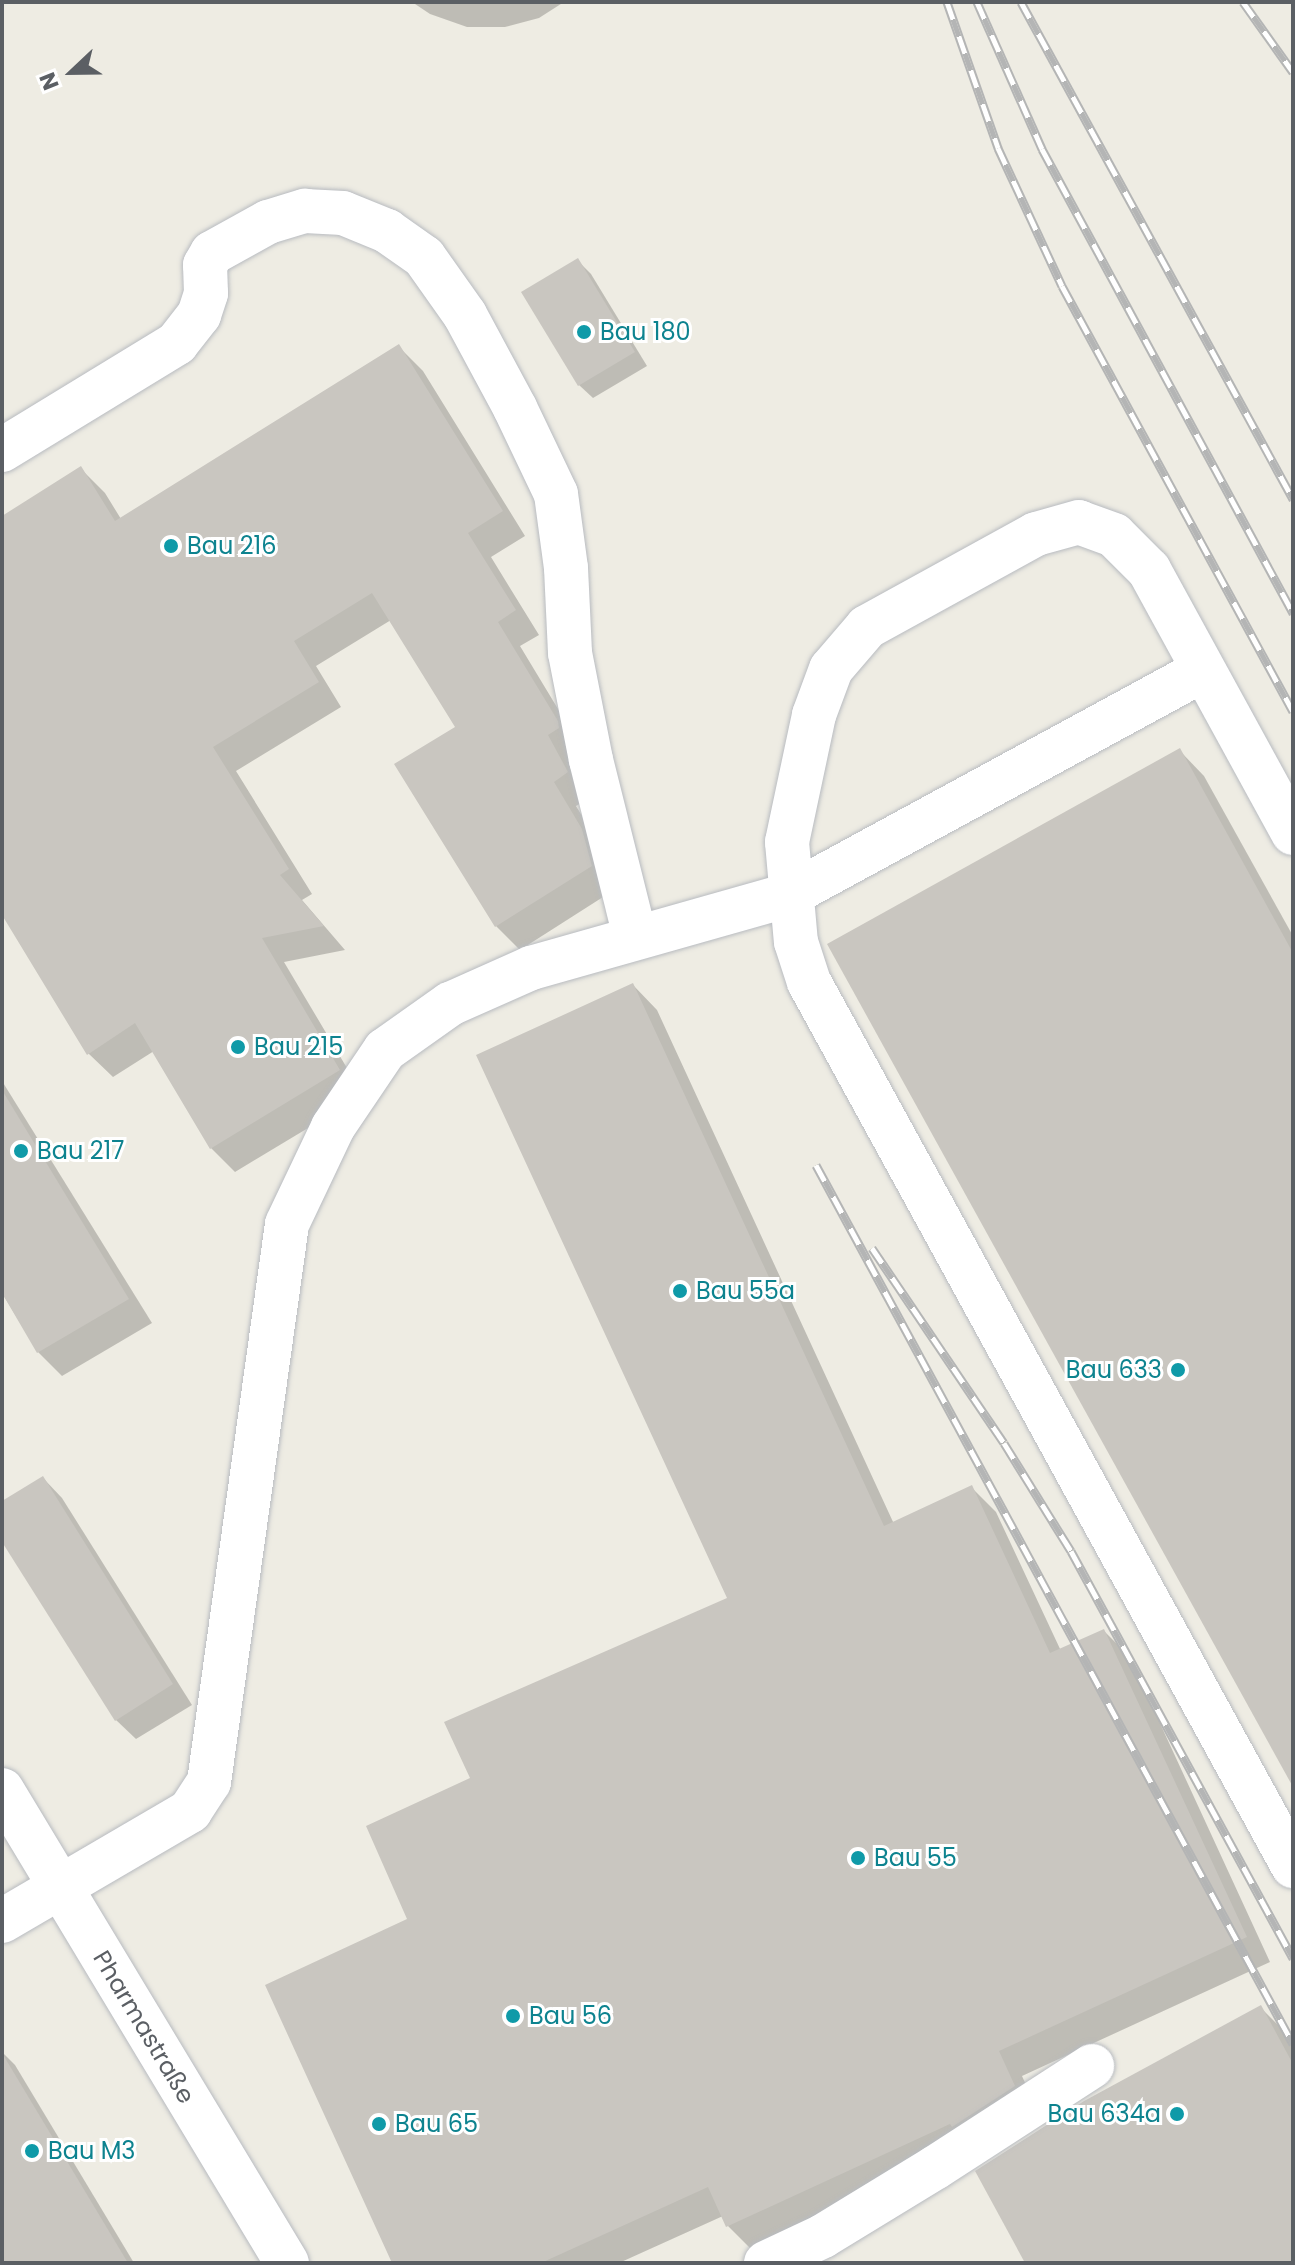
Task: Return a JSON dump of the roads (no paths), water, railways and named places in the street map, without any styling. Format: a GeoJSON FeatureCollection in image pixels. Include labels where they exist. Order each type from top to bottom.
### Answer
{"type":"FeatureCollection","features":[{"type":"Feature","properties":{"kind":"street"},"geometry":{"type":"LineString","coordinates":[[2,450],[177,343],[199,315],[206,293],[205,265],[212,253],[268,222],[305,211],[343,213],[387,231],[424,257],[465,315],[515,408],[556,494],[566,568],[570,653],[591,760],[635,937]]}},
{"type":"Feature","properties":{"kind":"street"},"geometry":{"type":"LineString","coordinates":[[1293,833],[1149,570],[1114,535],[1079,522],[1036,534],[867,627],[831,669],[814,715],[787,842],[789,895],[796,942],[809,982],[1293,1866]]}},
{"type":"Feature","properties":{"kind":"street"},"geometry":{"type":"LineString","coordinates":[[2,1921],[190,1811],[209,1782],[287,1224],[333,1127],[385,1050],[450,1004],[531,968],[789,895],[1203,670]]}},
{"type":"Feature","properties":{"kind":"street","name":"Pharmastraße"},"geometry":{"type":"LineString","coordinates":[[2,1790],[287,2263]]}},
{"type":"Feature","properties":{"kind":"street"},"geometry":{"type":"LineString","coordinates":[[766,2263],[848,2220],[1092,2066]]}},
{"type":"Feature","properties":{"kind":"railway"},"geometry":{"type":"LineString","coordinates":[[947,2],[998,148],[1062,286],[1293,711]]}},
{"type":"Feature","properties":{"kind":"railway"},"geometry":{"type":"LineString","coordinates":[[977,2],[1042,149],[1293,613]]}},
{"type":"Feature","properties":{"kind":"railway"},"geometry":{"type":"LineString","coordinates":[[1021,2],[1293,499]]}},
{"type":"Feature","properties":{"kind":"railway"},"geometry":{"type":"LineString","coordinates":[[1243,2],[1293,72]]}},
{"type":"Feature","properties":{"kind":"railway"},"geometry":{"type":"LineString","coordinates":[[816,1165],[1293,2044]]}},
{"type":"Feature","properties":{"kind":"railway"},"geometry":{"type":"LineString","coordinates":[[872,1248],[1004,1443],[1071,1551],[1293,1958]]}},
{"type":"Feature","properties":{"kind":"place","name":"Bau 180"},"geometry":{"type":"Point","coordinates":[584,332]}},
{"type":"Feature","properties":{"kind":"place","name":"Bau 216"},"geometry":{"type":"Point","coordinates":[171,546]}},
{"type":"Feature","properties":{"kind":"place","name":"Bau 215"},"geometry":{"type":"Point","coordinates":[238,1047]}},
{"type":"Feature","properties":{"kind":"place","name":"Bau 217"},"geometry":{"type":"Point","coordinates":[21,1151]}},
{"type":"Feature","properties":{"kind":"place","name":"Bau 55a"},"geometry":{"type":"Point","coordinates":[680,1291]}},
{"type":"Feature","properties":{"kind":"place","name":"Bau 633"},"geometry":{"type":"Point","coordinates":[1178,1370]}},
{"type":"Feature","properties":{"kind":"place","name":"Bau 55"},"geometry":{"type":"Point","coordinates":[858,1858]}},
{"type":"Feature","properties":{"kind":"place","name":"Bau 56"},"geometry":{"type":"Point","coordinates":[513,2016]}},
{"type":"Feature","properties":{"kind":"place","name":"Bau 634a"},"geometry":{"type":"Point","coordinates":[1177,2114]}},
{"type":"Feature","properties":{"kind":"place","name":"Bau 65"},"geometry":{"type":"Point","coordinates":[379,2124]}},
{"type":"Feature","properties":{"kind":"place","name":"Bau M3"},"geometry":{"type":"Point","coordinates":[32,2151]}}]}
